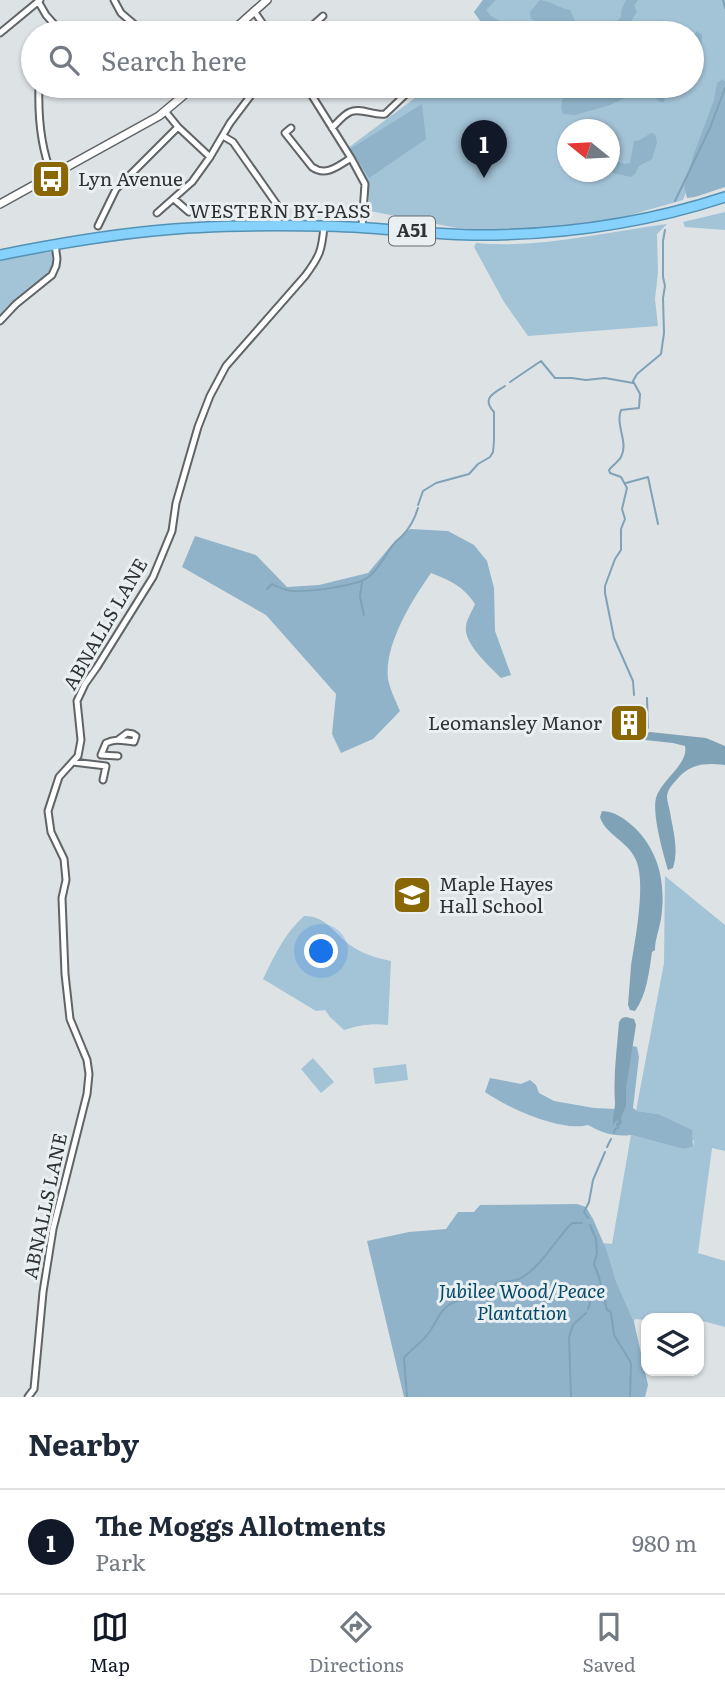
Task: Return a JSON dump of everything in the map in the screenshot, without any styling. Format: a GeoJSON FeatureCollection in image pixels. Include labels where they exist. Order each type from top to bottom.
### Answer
{"type":"FeatureCollection","features":[{"type":"Feature","properties":{"kind":"highway","name":"WESTERN BY-PASS"},"geometry":{"type":"LineString","coordinates":[[0,255],[153,230],[213,226],[362,227],[478,235],[563,232],[635,222],[725,197]]}},
{"type":"Feature","properties":{"kind":"street"},"geometry":{"type":"LineString","coordinates":[[114,0],[121,13],[129,19]]}},
{"type":"Feature","properties":{"kind":"street"},"geometry":{"type":"LineString","coordinates":[[243,21],[267,0]]}},
{"type":"Feature","properties":{"kind":"street"},"geometry":{"type":"LineString","coordinates":[[0,22],[3,31],[39,1],[50,21]]}},
{"type":"Feature","properties":{"kind":"street"},"geometry":{"type":"LineString","coordinates":[[254,11],[261,21]]}},
{"type":"Feature","properties":{"kind":"street"},"geometry":{"type":"LineString","coordinates":[[317,21],[323,16]]}},
{"type":"Feature","properties":{"kind":"street"},"geometry":{"type":"LineString","coordinates":[[39,98],[38,117],[45,158],[52,175]]}},
{"type":"Feature","properties":{"kind":"street"},"geometry":{"type":"LineString","coordinates":[[0,204],[150,121],[180,98]]}},
{"type":"Feature","properties":{"kind":"street"},"geometry":{"type":"LineString","coordinates":[[157,213],[192,182],[249,98]]}},
{"type":"Feature","properties":{"kind":"street"},"geometry":{"type":"LineString","coordinates":[[313,98],[365,184],[362,227]]}},
{"type":"Feature","properties":{"kind":"street"},"geometry":{"type":"LineString","coordinates":[[332,128],[350,112],[384,114],[402,98]]}},
{"type":"Feature","properties":{"kind":"street"},"geometry":{"type":"LineString","coordinates":[[165,111],[210,157]]}},
{"type":"Feature","properties":{"kind":"street"},"geometry":{"type":"LineString","coordinates":[[98,226],[116,189],[178,127]]}},
{"type":"Feature","properties":{"kind":"street"},"geometry":{"type":"LineString","coordinates":[[291,128],[285,132],[318,171],[327,172],[351,158]]}},
{"type":"Feature","properties":{"kind":"street"},"geometry":{"type":"LineString","coordinates":[[222,136],[233,142],[280,209]]}},
{"type":"Feature","properties":{"kind":"street"},"geometry":{"type":"LineString","coordinates":[[174,199],[189,212]]}},
{"type":"Feature","properties":{"kind":"street","name":"ABNALLS LANE"},"geometry":{"type":"LineString","coordinates":[[28,1397],[34,1389],[43,1292],[53,1229],[87,1094],[89,1074],[87,1060],[70,1019],[62,898],[66,880],[64,859],[51,832],[48,811],[59,777],[78,756],[80,740],[77,701],[153,577],[172,531],[176,503],[210,396],[226,366],[316,261],[322,248],[324,226]]}},
{"type":"Feature","properties":{"kind":"street"},"geometry":{"type":"LineString","coordinates":[[0,321],[16,304],[52,275],[57,266],[55,244]]}},
{"type":"Feature","properties":{"kind":"street"},"geometry":{"type":"LineString","coordinates":[[98,765],[106,743],[119,740]]}},
{"type":"Feature","properties":{"kind":"street"},"geometry":{"type":"LineString","coordinates":[[101,755],[118,756]]}},
{"type":"Feature","properties":{"kind":"street"},"geometry":{"type":"LineString","coordinates":[[73,762],[106,766],[103,779]]}},
{"type":"Feature","properties":{"kind":"shaded area"},"geometry":{"type":"Polygon","coordinates":[[[483,0],[725,0],[725,92],[683,200],[609,221],[500,231],[457,228],[370,211],[367,179],[348,148],[415,98],[704,98],[704,21],[480,21],[474,12],[483,0]]]}},
{"type":"Feature","properties":{"kind":"shaded area"},"geometry":{"type":"Polygon","coordinates":[[[725,212],[725,230],[685,227],[683,222],[725,212]]]}},
{"type":"Feature","properties":{"kind":"shaded area"},"geometry":{"type":"Polygon","coordinates":[[[667,224],[657,234],[658,272],[655,299],[658,326],[528,336],[504,302],[474,247],[476,243],[548,242],[667,224]]]}},
{"type":"Feature","properties":{"kind":"shaded area"},"geometry":{"type":"Polygon","coordinates":[[[52,252],[52,275],[0,322],[0,261],[26,254],[52,252]]]}},
{"type":"Feature","properties":{"kind":"shaded area"},"geometry":{"type":"Polygon","coordinates":[[[650,732],[706,738],[725,746],[725,765],[706,764],[689,769],[669,790],[667,798],[675,854],[673,868],[668,870],[655,805],[659,791],[683,759],[685,746],[645,740],[650,732]]]}},
{"type":"Feature","properties":{"kind":"shaded area"},"geometry":{"type":"Polygon","coordinates":[[[602,811],[620,817],[644,838],[656,859],[662,882],[661,919],[655,950],[652,952],[645,990],[635,1011],[630,1010],[628,1005],[640,880],[635,858],[603,823],[600,817],[602,811]]]}},
{"type":"Feature","properties":{"kind":"shaded area"},"geometry":{"type":"Polygon","coordinates":[[[665,876],[725,925],[725,1151],[712,1148],[698,1253],[725,1261],[725,1327],[704,1321],[704,1313],[641,1313],[641,1320],[635,1319],[634,1322],[603,1243],[612,1244],[631,1135],[683,1149],[693,1147],[694,1141],[658,1114],[636,1111],[664,963],[665,876]]]}},
{"type":"Feature","properties":{"kind":"shaded area"},"geometry":{"type":"Polygon","coordinates":[[[304,916],[324,922],[360,951],[391,961],[388,1025],[366,1025],[344,1030],[325,1010],[316,1011],[263,979],[286,937],[304,916]]]}},
{"type":"Feature","properties":{"kind":"shaded area"},"geometry":{"type":"Polygon","coordinates":[[[626,1017],[634,1019],[636,1025],[626,1088],[626,1106],[621,1118],[622,1123],[620,1125],[617,1120],[613,1125],[619,1022],[626,1017]]]}},
{"type":"Feature","properties":{"kind":"shaded area"},"geometry":{"type":"Polygon","coordinates":[[[313,1058],[334,1082],[321,1093],[301,1069],[313,1058]]]}},
{"type":"Feature","properties":{"kind":"shaded area"},"geometry":{"type":"Polygon","coordinates":[[[406,1064],[408,1080],[375,1084],[373,1068],[406,1064]]]}},
{"type":"Feature","properties":{"kind":"green space"},"geometry":{"type":"Polygon","coordinates":[[[483,0],[496,0],[486,10],[499,21],[480,21],[474,12],[483,0]]]}},
{"type":"Feature","properties":{"kind":"green space"},"geometry":{"type":"Polygon","coordinates":[[[540,0],[570,10],[575,21],[535,21],[531,19],[530,12],[540,0]]]}},
{"type":"Feature","properties":{"kind":"green space"},"geometry":{"type":"Polygon","coordinates":[[[626,0],[638,0],[634,6],[637,11],[632,21],[617,21],[621,17],[626,0]]]}},
{"type":"Feature","properties":{"kind":"green space"},"geometry":{"type":"Polygon","coordinates":[[[723,79],[725,187],[687,198],[684,186],[714,100],[717,83],[723,79]]]}},
{"type":"Feature","properties":{"kind":"green space"},"geometry":{"type":"Polygon","coordinates":[[[563,98],[625,98],[575,115],[563,114],[563,98]]]}},
{"type":"Feature","properties":{"kind":"green space"},"geometry":{"type":"Polygon","coordinates":[[[422,104],[426,139],[369,178],[350,149],[422,104]]]}},
{"type":"Feature","properties":{"kind":"green space"},"geometry":{"type":"Polygon","coordinates":[[[651,133],[655,134],[657,143],[652,159],[639,166],[631,177],[620,175],[620,163],[630,163],[634,141],[651,133]]]}},
{"type":"Feature","properties":{"kind":"green space"},"geometry":{"type":"Polygon","coordinates":[[[410,529],[448,531],[474,545],[487,561],[494,588],[495,631],[511,675],[501,678],[478,654],[469,640],[466,626],[475,604],[471,598],[456,585],[431,573],[408,609],[390,652],[388,679],[400,711],[373,739],[341,753],[332,734],[336,694],[266,615],[182,567],[195,536],[256,555],[287,587],[319,585],[368,573],[395,541],[410,529]]]}},
{"type":"Feature","properties":{"kind":"green space"},"geometry":{"type":"Polygon","coordinates":[[[632,1046],[637,1047],[639,1057],[633,1108],[658,1114],[692,1130],[693,1147],[683,1149],[631,1135],[609,1134],[588,1125],[550,1122],[507,1105],[485,1092],[490,1078],[521,1084],[530,1080],[539,1093],[554,1101],[617,1109],[632,1046]]]}},
{"type":"Feature","properties":{"kind":"green space","name":"Jubilee Wood/Peace Plantation"},"geometry":{"type":"Polygon","coordinates":[[[577,1204],[586,1207],[606,1249],[616,1281],[634,1322],[641,1354],[641,1376],[646,1376],[648,1385],[645,1397],[404,1397],[367,1241],[409,1232],[446,1229],[458,1212],[474,1212],[480,1205],[577,1204]]]}},
{"type":"Feature","properties":{"kind":"waterway"},"geometry":{"type":"LineString","coordinates":[[723,0],[725,8]]}},
{"type":"Feature","properties":{"kind":"waterway"},"geometry":{"type":"LineString","coordinates":[[675,201],[710,128],[725,88]]}},
{"type":"Feature","properties":{"kind":"waterway"},"geometry":{"type":"LineString","coordinates":[[634,695],[633,681],[614,638],[605,593],[615,559],[621,550],[621,529],[625,519],[622,509],[627,488],[621,477],[609,470],[623,452],[621,410],[639,408],[640,394],[633,381],[637,374],[661,354],[664,333],[665,230]]}},
{"type":"Feature","properties":{"kind":"waterway"},"geometry":{"type":"LineString","coordinates":[[510,382],[541,361],[555,378],[605,378],[633,383]]}},
{"type":"Feature","properties":{"kind":"waterway"},"geometry":{"type":"LineString","coordinates":[[418,505],[423,491],[436,483],[469,474],[478,464],[490,457],[494,441],[494,412],[489,399],[505,386]]}},
{"type":"Feature","properties":{"kind":"waterway"},"geometry":{"type":"LineString","coordinates":[[626,483],[648,477],[658,524]]}},
{"type":"Feature","properties":{"kind":"waterway"},"geometry":{"type":"LineString","coordinates":[[267,589],[272,584],[293,591],[362,581],[375,570],[407,530],[418,508]]}},
{"type":"Feature","properties":{"kind":"waterway"},"geometry":{"type":"LineString","coordinates":[[362,582],[360,597],[364,615]]}},
{"type":"Feature","properties":{"kind":"waterway"},"geometry":{"type":"LineString","coordinates":[[647,698],[648,728]]}},
{"type":"Feature","properties":{"kind":"waterway"},"geometry":{"type":"LineString","coordinates":[[614,1133],[619,1124]]}},
{"type":"Feature","properties":{"kind":"waterway"},"geometry":{"type":"LineString","coordinates":[[607,1147],[611,1139]]}},
{"type":"Feature","properties":{"kind":"waterway"},"geometry":{"type":"LineString","coordinates":[[588,1218],[584,1212],[605,1152]]}},
{"type":"Feature","properties":{"kind":"waterway"},"geometry":{"type":"LineString","coordinates":[[407,1397],[404,1358],[428,1334],[445,1309],[452,1303],[486,1296],[496,1283],[523,1277],[537,1265],[572,1223],[582,1223]]}},
{"type":"Feature","properties":{"kind":"waterway"},"geometry":{"type":"LineString","coordinates":[[590,1225],[596,1239],[597,1253],[594,1264],[607,1310],[610,1311]]}},
{"type":"Feature","properties":{"kind":"waterway"},"geometry":{"type":"LineString","coordinates":[[588,1309],[600,1285]]}},
{"type":"Feature","properties":{"kind":"waterway"},"geometry":{"type":"LineString","coordinates":[[571,1397],[569,1337],[573,1325],[586,1313]]}},
{"type":"Feature","properties":{"kind":"waterway"},"geometry":{"type":"LineString","coordinates":[[611,1313],[614,1335],[631,1363],[630,1397]]}},
{"type":"Feature","properties":{"kind":"place","name":"The Moggs Allotments"},"geometry":{"type":"Point","coordinates":[484,178]}},
{"type":"Feature","properties":{"kind":"place","name":"Lyn Avenue"},"geometry":{"type":"Point","coordinates":[51,179]}},
{"type":"Feature","properties":{"kind":"place","name":"Leomansley Manor"},"geometry":{"type":"Point","coordinates":[629,723]}},
{"type":"Feature","properties":{"kind":"place","name":"Maple Hayes Hall School"},"geometry":{"type":"Point","coordinates":[412,895]}}]}
